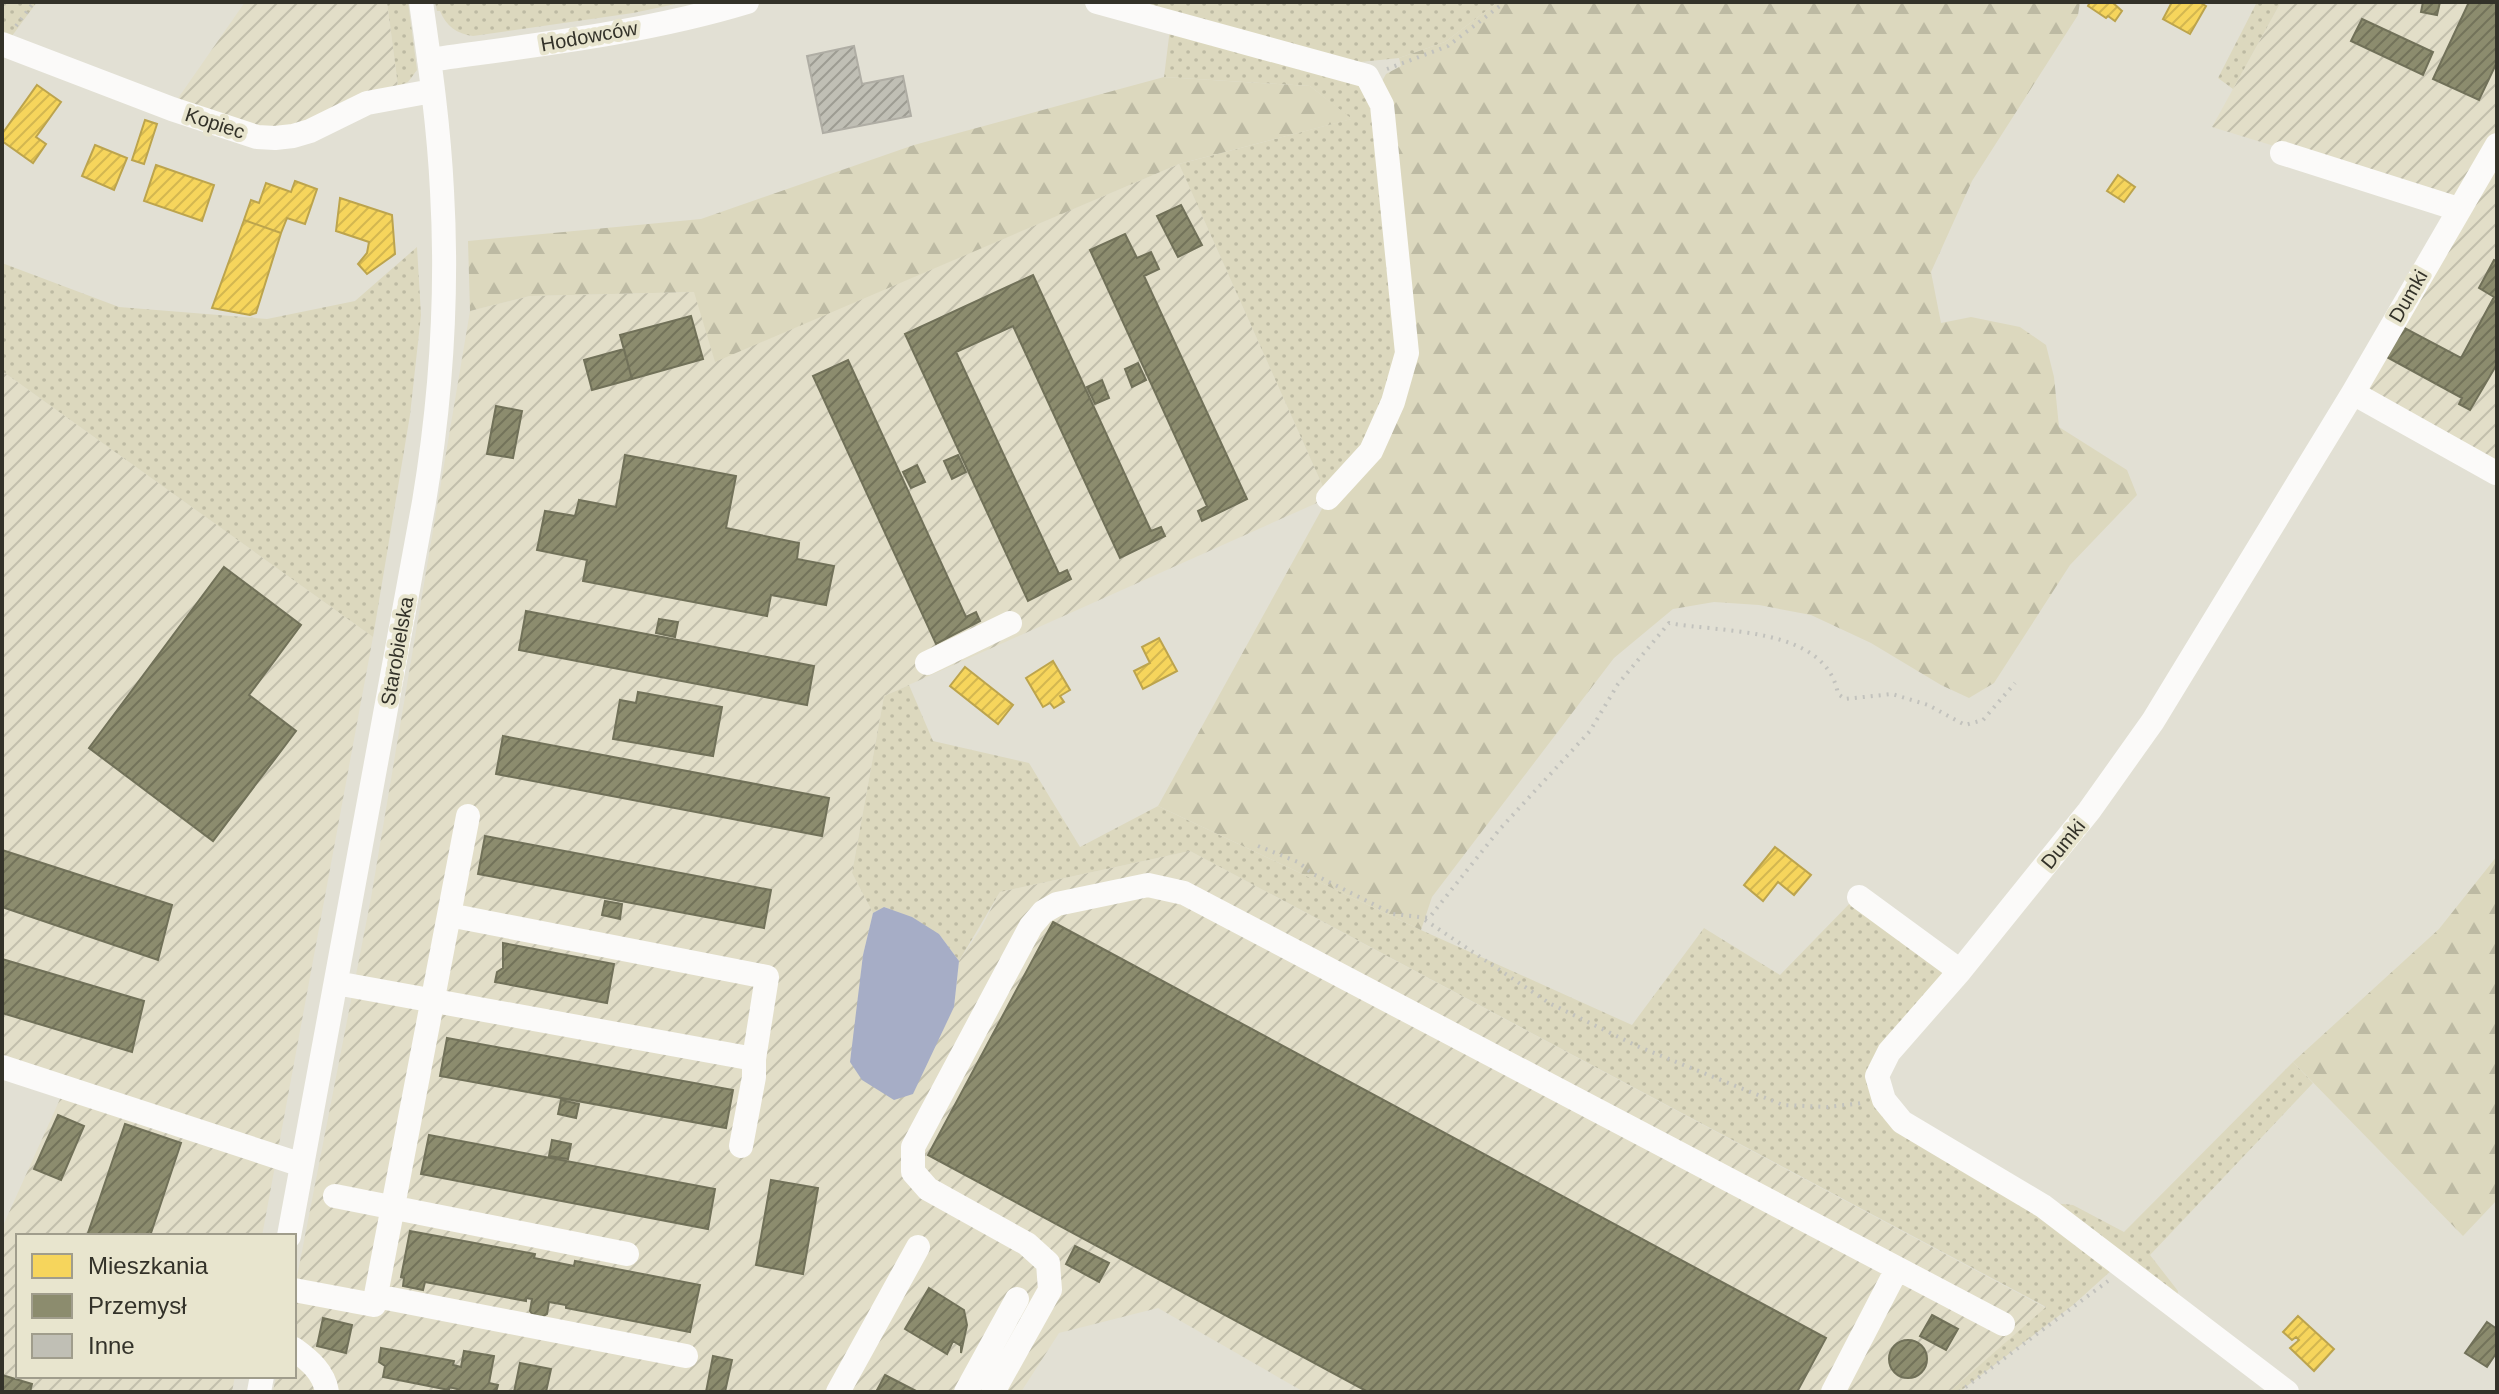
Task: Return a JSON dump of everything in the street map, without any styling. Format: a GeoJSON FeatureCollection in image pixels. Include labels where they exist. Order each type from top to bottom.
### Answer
{"type":"FeatureCollection","features":[{"type":"Feature","properties":{"kind":"street","name":"Starobielska"},"geometry":{"type":"LineString","coordinates":[[289,1234],[424,502],[438,401],[444,250],[442,188],[421,2]]}},
{"type":"Feature","properties":{"kind":"street","name":"Hodowców"},"geometry":{"type":"LineString","coordinates":[[429,60],[638,27],[747,2]]}},
{"type":"Feature","properties":{"kind":"street"},"geometry":{"type":"LineString","coordinates":[[1097,2],[1367,76],[1382,105],[1407,353],[1393,402],[1371,451],[1328,498]]}},
{"type":"Feature","properties":{"kind":"street","name":"Kopiec"},"geometry":{"type":"LineString","coordinates":[[2,44],[159,104],[257,137],[293,136],[367,103],[432,91]]}},
{"type":"Feature","properties":{"kind":"street","name":"Dumki"},"geometry":{"type":"LineString","coordinates":[[1884,1100],[1877,1076],[1881,1064],[1960,971],[2124,764],[2353,393],[2497,145]]}},
{"type":"Feature","properties":{"kind":"street"},"geometry":{"type":"LineString","coordinates":[[2282,153],[2458,209]]}},
{"type":"Feature","properties":{"kind":"street"},"geometry":{"type":"LineString","coordinates":[[2353,393],[2496,473]]}},
{"type":"Feature","properties":{"kind":"street"},"geometry":{"type":"LineString","coordinates":[[927,663],[1010,623]]}},
{"type":"Feature","properties":{"kind":"street"},"geometry":{"type":"LineString","coordinates":[[296,1290],[374,1305],[468,816]]}},
{"type":"Feature","properties":{"kind":"street"},"geometry":{"type":"LineString","coordinates":[[993,1392],[1050,1290],[1048,1263],[1027,1244],[928,1189],[913,1172],[913,1147],[1031,926],[1043,912],[1057,904],[1148,885],[1184,893],[2003,1324]]}},
{"type":"Feature","properties":{"kind":"street"},"geometry":{"type":"LineString","coordinates":[[1859,897],[1960,971]]}},
{"type":"Feature","properties":{"kind":"street"},"geometry":{"type":"LineString","coordinates":[[449,915],[767,977],[741,1146]]}},
{"type":"Feature","properties":{"kind":"street"},"geometry":{"type":"LineString","coordinates":[[336,983],[754,1059]]}},
{"type":"Feature","properties":{"kind":"street"},"geometry":{"type":"LineString","coordinates":[[2,1067],[302,1165]]}},
{"type":"Feature","properties":{"kind":"street"},"geometry":{"type":"LineString","coordinates":[[1884,1100],[1902,1122],[2043,1206],[2287,1392]]}},
{"type":"Feature","properties":{"kind":"street"},"geometry":{"type":"LineString","coordinates":[[335,1196],[627,1254]]}},
{"type":"Feature","properties":{"kind":"street"},"geometry":{"type":"LineString","coordinates":[[838,1392],[918,1247]]}},
{"type":"Feature","properties":{"kind":"street"},"geometry":{"type":"LineString","coordinates":[[1833,1392],[1897,1269]]}},
{"type":"Feature","properties":{"kind":"street"},"geometry":{"type":"LineString","coordinates":[[376,1296],[686,1356]]}},
{"type":"Feature","properties":{"kind":"street"},"geometry":{"type":"LineString","coordinates":[[966,1392],[1017,1299]]}},
{"type":"Feature","properties":{"kind":"street"},"geometry":{"type":"LineString","coordinates":[[296,1351],[315,1365],[327,1392]]}},
{"type":"Feature","properties":{"kind":"path"},"geometry":{"type":"LineString","coordinates":[[2,44],[34,2]]}},
{"type":"Feature","properties":{"kind":"path"},"geometry":{"type":"LineString","coordinates":[[1367,76],[1448,46],[1505,2]]}},
{"type":"Feature","properties":{"kind":"path"},"geometry":{"type":"LineString","coordinates":[[1424,919],[1429,918],[1499,830],[1590,731],[1618,684],[1669,623],[1739,631],[1785,641],[1810,651],[1827,666],[1836,682],[1838,694],[1845,699],[1892,694],[1928,705],[1965,725],[1983,720],[2015,683]]}},
{"type":"Feature","properties":{"kind":"path"},"geometry":{"type":"LineString","coordinates":[[1258,846],[1298,862],[1313,874],[1393,914],[1424,919],[1549,1003],[1637,1046],[1716,1079],[1783,1105],[1828,1107],[1884,1100]]}},
{"type":"Feature","properties":{"kind":"path"},"geometry":{"type":"LineString","coordinates":[[1959,1392],[2126,1268]]}},
{"type":"Feature","properties":{"kind":"shaded area"},"geometry":{"type":"Polygon","coordinates":[[[245,2],[387,2],[398,86],[276,132],[174,104],[245,2]]]}},
{"type":"Feature","properties":{"kind":"shaded area"},"geometry":{"type":"Polygon","coordinates":[[[2281,2],[2497,2],[2497,137],[2454,201],[2212,127],[2281,2]]]}},
{"type":"Feature","properties":{"kind":"shaded area"},"geometry":{"type":"Polygon","coordinates":[[[2497,153],[2497,469],[2364,396],[2497,153]]]}},
{"type":"Feature","properties":{"kind":"shaded area"},"geometry":{"type":"Polygon","coordinates":[[[1179,164],[1328,498],[884,696],[852,873],[873,913],[863,955],[860,993],[954,1007],[959,961],[1000,892],[1190,851],[2046,1308],[1949,1392],[1304,1392],[1158,1308],[1059,1333],[1021,1392],[273,1392],[276,1378],[296,1378],[296,1282],[371,898],[470,311],[530,296],[695,292],[715,361],[1179,164]]]}},
{"type":"Feature","properties":{"kind":"shaded area"},"geometry":{"type":"Polygon","coordinates":[[[2,371],[373,637],[262,1234],[16,1234],[16,1378],[235,1378],[232,1392],[2,1392],[2,1228],[69,1079],[2,1057],[2,371]]]}},
{"type":"Feature","properties":{"kind":"green space"},"geometry":{"type":"Polygon","coordinates":[[[2,2],[37,2],[9,40],[2,37],[2,2]]]}},
{"type":"Feature","properties":{"kind":"green space"},"geometry":{"type":"Polygon","coordinates":[[[387,2],[408,2],[417,70],[408,82],[398,86],[387,2]]]}},
{"type":"Feature","properties":{"kind":"green space"},"geometry":{"type":"Polygon","coordinates":[[[435,2],[685,2],[633,13],[473,36],[449,25],[437,11],[435,2]]]}},
{"type":"Feature","properties":{"kind":"green space"},"geometry":{"type":"Polygon","coordinates":[[[1128,2],[1498,2],[1445,42],[1399,58],[1351,63],[1128,2]]]}},
{"type":"Feature","properties":{"kind":"green space"},"geometry":{"type":"Polygon","coordinates":[[[1498,2],[2080,2],[2078,15],[1972,181],[1931,272],[1941,323],[1971,317],[2020,327],[2046,345],[2054,377],[2059,427],[2127,470],[2137,495],[2070,565],[1994,683],[1969,698],[1871,643],[1811,615],[1759,605],[1714,602],[1673,609],[1614,658],[1432,897],[1421,930],[1158,806],[1328,498],[1371,451],[1407,353],[1381,83],[1386,74],[1401,66],[1399,58],[1445,42],[1498,2]]]}},
{"type":"Feature","properties":{"kind":"green space"},"geometry":{"type":"Polygon","coordinates":[[[2257,2],[2281,2],[2233,89],[2218,78],[2257,2]]]}},
{"type":"Feature","properties":{"kind":"green space"},"geometry":{"type":"Polygon","coordinates":[[[1170,29],[1364,81],[1382,105],[1407,353],[1393,402],[1328,498],[1179,164],[1351,119],[1310,86],[1164,77],[1170,29]]]}},
{"type":"Feature","properties":{"kind":"green space"},"geometry":{"type":"Polygon","coordinates":[[[1164,77],[1310,86],[1352,119],[1179,164],[715,362],[694,292],[530,296],[470,311],[468,241],[701,219],[914,145],[1164,77]]]}},
{"type":"Feature","properties":{"kind":"green space"},"geometry":{"type":"Polygon","coordinates":[[[417,247],[421,315],[410,415],[373,637],[2,371],[2,263],[119,307],[267,319],[355,301],[417,247]]]}},
{"type":"Feature","properties":{"kind":"green space"},"geometry":{"type":"Polygon","coordinates":[[[909,685],[933,741],[1029,763],[1080,847],[1158,806],[1632,1025],[1704,928],[1780,975],[1853,900],[1948,970],[1874,1089],[2039,1209],[2113,1269],[2073,1305],[1959,1392],[1949,1392],[2046,1307],[1190,851],[1000,892],[959,961],[939,934],[885,907],[873,913],[852,873],[884,696],[909,685]]]}},
{"type":"Feature","properties":{"kind":"green space"},"geometry":{"type":"Polygon","coordinates":[[[2497,856],[2497,1200],[2463,1236],[2293,1062],[2439,929],[2497,856]]]}},
{"type":"Feature","properties":{"kind":"green space"},"geometry":{"type":"Polygon","coordinates":[[[2293,1062],[2313,1083],[2150,1255],[2178,1291],[2177,1300],[2052,1203],[2073,1205],[2124,1232],[2293,1062]]]}},
{"type":"Feature","properties":{"kind":"water"},"geometry":{"type":"Polygon","coordinates":[[[884,907],[912,917],[939,934],[959,961],[954,1007],[913,1094],[894,1100],[862,1080],[850,1062],[863,955],[873,913],[884,907]]]}},
{"type":"Feature","properties":{"kind":"building: Mieszkania"},"geometry":{"type":"Polygon","coordinates":[[[2090,2],[2112,2],[2122,11],[2115,21],[2088,6],[2090,2]]]}},
{"type":"Feature","properties":{"kind":"building: Mieszkania"},"geometry":{"type":"Polygon","coordinates":[[[2172,2],[2199,2],[2206,6],[2190,34],[2163,19],[2172,2]]]}},
{"type":"Feature","properties":{"kind":"building: Mieszkania"},"geometry":{"type":"Polygon","coordinates":[[[37,85],[61,102],[36,137],[46,144],[33,163],[2,141],[2,134],[37,85]]]}},
{"type":"Feature","properties":{"kind":"building: Mieszkania"},"geometry":{"type":"Polygon","coordinates":[[[145,120],[157,124],[144,164],[132,160],[145,120]]]}},
{"type":"Feature","properties":{"kind":"building: Mieszkania"},"geometry":{"type":"Polygon","coordinates":[[[95,145],[127,158],[114,190],[82,176],[95,145]]]}},
{"type":"Feature","properties":{"kind":"building: Mieszkania"},"geometry":{"type":"Polygon","coordinates":[[[156,165],[214,185],[202,221],[144,201],[156,165]]]}},
{"type":"Feature","properties":{"kind":"building: Mieszkania"},"geometry":{"type":"Polygon","coordinates":[[[2118,175],[2135,187],[2124,202],[2107,191],[2118,175]]]}},
{"type":"Feature","properties":{"kind":"building: Mieszkania"},"geometry":{"type":"Polygon","coordinates":[[[295,181],[317,189],[305,224],[287,218],[281,233],[244,220],[251,200],[259,203],[266,183],[291,192],[295,181]]]}},
{"type":"Feature","properties":{"kind":"building: Mieszkania"},"geometry":{"type":"Polygon","coordinates":[[[340,198],[392,215],[395,254],[367,274],[358,264],[367,253],[369,242],[336,231],[340,198]]]}},
{"type":"Feature","properties":{"kind":"building: Mieszkania"},"geometry":{"type":"Polygon","coordinates":[[[244,220],[281,233],[256,313],[250,315],[212,308],[244,220]]]}},
{"type":"Feature","properties":{"kind":"building: Mieszkania"},"geometry":{"type":"Polygon","coordinates":[[[1159,638],[1177,671],[1143,689],[1134,671],[1150,663],[1142,647],[1159,638]]]}},
{"type":"Feature","properties":{"kind":"building: Mieszkania"},"geometry":{"type":"Polygon","coordinates":[[[1053,661],[1070,690],[1060,696],[1064,702],[1054,708],[1050,703],[1043,707],[1026,678],[1053,661]]]}},
{"type":"Feature","properties":{"kind":"building: Mieszkania"},"geometry":{"type":"Polygon","coordinates":[[[965,667],[1013,705],[998,724],[950,686],[965,667]]]}},
{"type":"Feature","properties":{"kind":"building: Mieszkania"},"geometry":{"type":"Polygon","coordinates":[[[1775,847],[1811,875],[1794,895],[1778,882],[1763,901],[1744,885],[1775,847]]]}},
{"type":"Feature","properties":{"kind":"building: Mieszkania"},"geometry":{"type":"Polygon","coordinates":[[[2298,1316],[2334,1349],[2314,1371],[2290,1348],[2299,1340],[2296,1337],[2292,1340],[2283,1332],[2298,1316]]]}},
{"type":"Feature","properties":{"kind":"building: Przemysł"},"geometry":{"type":"Polygon","coordinates":[[[2423,2],[2440,2],[2437,15],[2421,12],[2423,2]]]}},
{"type":"Feature","properties":{"kind":"building: Przemysł"},"geometry":{"type":"Polygon","coordinates":[[[2469,2],[2497,2],[2497,62],[2479,100],[2433,79],[2469,2]]]}},
{"type":"Feature","properties":{"kind":"building: Przemysł"},"geometry":{"type":"Polygon","coordinates":[[[2362,19],[2433,52],[2423,75],[2351,41],[2362,19]]]}},
{"type":"Feature","properties":{"kind":"building: Przemysł"},"geometry":{"type":"Polygon","coordinates":[[[1181,205],[1202,245],[1178,257],[1157,216],[1181,205]]]}},
{"type":"Feature","properties":{"kind":"building: Przemysł"},"geometry":{"type":"Polygon","coordinates":[[[1125,234],[1137,258],[1151,252],[1159,269],[1144,276],[1247,499],[1202,521],[1198,511],[1207,506],[1090,250],[1125,234]]]}},
{"type":"Feature","properties":{"kind":"building: Przemysł"},"geometry":{"type":"Polygon","coordinates":[[[2494,260],[2497,261],[2497,364],[2470,410],[2459,404],[2462,398],[2385,356],[2401,326],[2461,358],[2494,297],[2479,288],[2494,260]]]}},
{"type":"Feature","properties":{"kind":"building: Przemysł"},"geometry":{"type":"Polygon","coordinates":[[[1033,275],[1151,531],[1161,527],[1165,536],[1120,558],[1013,326],[956,352],[1059,574],[1067,570],[1071,579],[1028,601],[905,334],[1033,275]]]}},
{"type":"Feature","properties":{"kind":"building: Przemysł"},"geometry":{"type":"Polygon","coordinates":[[[691,316],[703,359],[632,379],[620,335],[691,316]]]}},
{"type":"Feature","properties":{"kind":"building: Przemysł"},"geometry":{"type":"Polygon","coordinates":[[[624,349],[632,379],[592,390],[584,360],[624,349]]]}},
{"type":"Feature","properties":{"kind":"building: Przemysł"},"geometry":{"type":"Polygon","coordinates":[[[848,360],[966,617],[976,612],[980,621],[936,644],[813,376],[848,360]]]}},
{"type":"Feature","properties":{"kind":"building: Przemysł"},"geometry":{"type":"Polygon","coordinates":[[[1138,363],[1146,380],[1132,387],[1125,369],[1138,363]]]}},
{"type":"Feature","properties":{"kind":"building: Przemysł"},"geometry":{"type":"Polygon","coordinates":[[[1102,380],[1109,398],[1095,404],[1087,387],[1102,380]]]}},
{"type":"Feature","properties":{"kind":"building: Przemysł"},"geometry":{"type":"Polygon","coordinates":[[[496,406],[522,411],[513,458],[487,454],[496,406]]]}},
{"type":"Feature","properties":{"kind":"building: Przemysł"},"geometry":{"type":"Polygon","coordinates":[[[625,455],[736,476],[726,528],[799,543],[797,559],[834,566],[826,605],[771,595],[767,616],[583,581],[587,560],[537,550],[545,511],[575,516],[579,500],[616,507],[625,455]]]}},
{"type":"Feature","properties":{"kind":"building: Przemysł"},"geometry":{"type":"Polygon","coordinates":[[[958,455],[966,472],[952,479],[944,461],[958,455]]]}},
{"type":"Feature","properties":{"kind":"building: Przemysł"},"geometry":{"type":"Polygon","coordinates":[[[917,465],[925,482],[911,488],[903,472],[917,465]]]}},
{"type":"Feature","properties":{"kind":"building: Przemysł"},"geometry":{"type":"Polygon","coordinates":[[[224,567],[301,625],[249,695],[296,731],[213,841],[89,748],[224,567]]]}},
{"type":"Feature","properties":{"kind":"building: Przemysł"},"geometry":{"type":"Polygon","coordinates":[[[526,611],[814,666],[807,705],[519,650],[526,611]]]}},
{"type":"Feature","properties":{"kind":"building: Przemysł"},"geometry":{"type":"Polygon","coordinates":[[[659,619],[678,622],[675,637],[656,633],[659,619]]]}},
{"type":"Feature","properties":{"kind":"building: Przemysł"},"geometry":{"type":"Polygon","coordinates":[[[638,692],[722,707],[713,756],[613,739],[620,700],[636,703],[638,692]]]}},
{"type":"Feature","properties":{"kind":"building: Przemysł"},"geometry":{"type":"Polygon","coordinates":[[[503,736],[829,798],[822,836],[496,774],[503,736]]]}},
{"type":"Feature","properties":{"kind":"building: Przemysł"},"geometry":{"type":"Polygon","coordinates":[[[485,836],[771,890],[764,928],[478,874],[485,836]]]}},
{"type":"Feature","properties":{"kind":"building: Przemysł"},"geometry":{"type":"Polygon","coordinates":[[[2,850],[172,905],[158,960],[2,907],[2,850]]]}},
{"type":"Feature","properties":{"kind":"building: Przemysł"},"geometry":{"type":"Polygon","coordinates":[[[605,901],[622,904],[620,919],[602,915],[605,901]]]}},
{"type":"Feature","properties":{"kind":"building: Przemysł"},"geometry":{"type":"Polygon","coordinates":[[[1053,922],[1826,1338],[1797,1392],[1368,1392],[928,1155],[1053,922]]]}},
{"type":"Feature","properties":{"kind":"building: Przemysł"},"geometry":{"type":"Polygon","coordinates":[[[503,943],[614,964],[607,1003],[495,982],[497,972],[503,968],[503,943]]]}},
{"type":"Feature","properties":{"kind":"building: Przemysł"},"geometry":{"type":"Polygon","coordinates":[[[2,959],[144,1001],[132,1052],[2,1013],[2,959]]]}},
{"type":"Feature","properties":{"kind":"building: Przemysł"},"geometry":{"type":"Polygon","coordinates":[[[447,1038],[733,1090],[726,1128],[440,1076],[447,1038]]]}},
{"type":"Feature","properties":{"kind":"building: Przemysł"},"geometry":{"type":"Polygon","coordinates":[[[561,1100],[579,1104],[576,1118],[558,1114],[561,1100]]]}},
{"type":"Feature","properties":{"kind":"building: Przemysł"},"geometry":{"type":"Polygon","coordinates":[[[58,1115],[84,1126],[61,1180],[34,1169],[58,1115]]]}},
{"type":"Feature","properties":{"kind":"building: Przemysł"},"geometry":{"type":"Polygon","coordinates":[[[125,1124],[181,1143],[151,1234],[88,1234],[125,1124]]]}},
{"type":"Feature","properties":{"kind":"building: Przemysł"},"geometry":{"type":"Polygon","coordinates":[[[429,1135],[715,1189],[708,1229],[421,1174],[429,1135]]]}},
{"type":"Feature","properties":{"kind":"building: Przemysł"},"geometry":{"type":"Polygon","coordinates":[[[552,1140],[571,1144],[568,1159],[549,1156],[552,1140]]]}},
{"type":"Feature","properties":{"kind":"building: Przemysł"},"geometry":{"type":"Polygon","coordinates":[[[771,1180],[818,1188],[803,1274],[756,1265],[771,1180]]]}},
{"type":"Feature","properties":{"kind":"building: Przemysł"},"geometry":{"type":"Polygon","coordinates":[[[410,1231],[535,1254],[534,1258],[574,1266],[575,1261],[700,1285],[690,1332],[549,1302],[547,1314],[542,1317],[530,1311],[532,1299],[526,1298],[526,1301],[425,1282],[423,1290],[403,1286],[404,1278],[401,1277],[410,1231]]]}},
{"type":"Feature","properties":{"kind":"building: Przemysł"},"geometry":{"type":"Polygon","coordinates":[[[1075,1246],[1109,1263],[1099,1282],[1066,1264],[1075,1246]]]}},
{"type":"Feature","properties":{"kind":"building: Przemysł"},"geometry":{"type":"Polygon","coordinates":[[[929,1288],[964,1310],[967,1325],[961,1353],[961,1346],[953,1341],[947,1354],[905,1329],[929,1288]]]}},
{"type":"Feature","properties":{"kind":"building: Przemysł"},"geometry":{"type":"Polygon","coordinates":[[[1932,1315],[1958,1329],[1946,1350],[1920,1336],[1932,1315]]]}},
{"type":"Feature","properties":{"kind":"building: Przemysł"},"geometry":{"type":"Polygon","coordinates":[[[323,1318],[352,1325],[346,1353],[317,1346],[323,1318]]]}},
{"type":"Feature","properties":{"kind":"building: Przemysł"},"geometry":{"type":"Polygon","coordinates":[[[2487,1322],[2497,1329],[2497,1352],[2487,1367],[2465,1353],[2487,1322]]]}},
{"type":"Feature","properties":{"kind":"building: Przemysł"},"geometry":{"type":"Polygon","coordinates":[[[1908,1340],[1922,1345],[1927,1359],[1922,1373],[1908,1378],[1894,1373],[1889,1359],[1894,1345],[1908,1340]]]}},
{"type":"Feature","properties":{"kind":"building: Przemysł"},"geometry":{"type":"Polygon","coordinates":[[[381,1348],[454,1361],[453,1365],[461,1367],[464,1351],[494,1356],[489,1383],[498,1385],[496,1392],[456,1392],[457,1389],[449,1387],[449,1390],[383,1377],[385,1366],[379,1362],[381,1348]]]}},
{"type":"Feature","properties":{"kind":"building: Przemysł"},"geometry":{"type":"Polygon","coordinates":[[[713,1356],[732,1360],[725,1392],[706,1392],[713,1356]]]}},
{"type":"Feature","properties":{"kind":"building: Przemysł"},"geometry":{"type":"Polygon","coordinates":[[[520,1363],[551,1369],[546,1392],[514,1392],[520,1363]]]}},
{"type":"Feature","properties":{"kind":"building: Przemysł"},"geometry":{"type":"Polygon","coordinates":[[[2,1375],[32,1384],[30,1392],[2,1392],[2,1375]]]}},
{"type":"Feature","properties":{"kind":"building: Przemysł"},"geometry":{"type":"Polygon","coordinates":[[[885,1375],[918,1392],[876,1392],[885,1375]]]}},
{"type":"Feature","properties":{"kind":"building: Inne"},"geometry":{"type":"Polygon","coordinates":[[[854,46],[862,84],[903,76],[911,116],[823,133],[807,56],[854,46]]]}}]}
